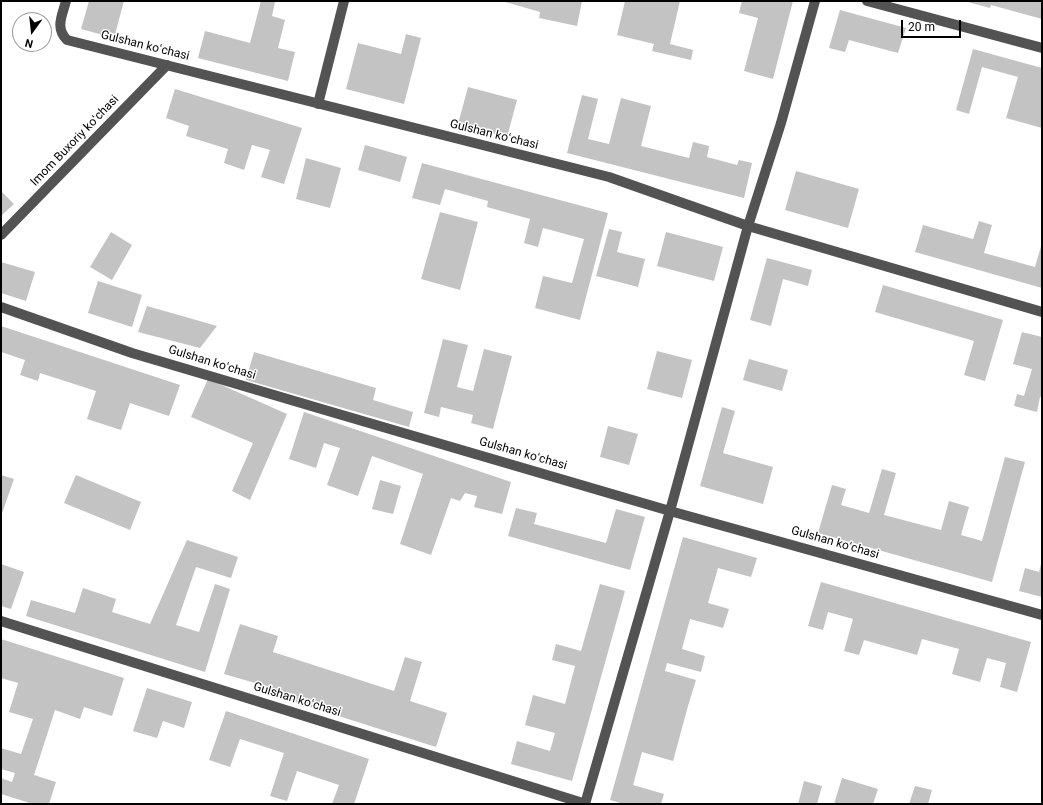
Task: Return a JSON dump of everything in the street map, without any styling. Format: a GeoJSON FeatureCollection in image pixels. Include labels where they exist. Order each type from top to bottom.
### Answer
{"type":"FeatureCollection","features":[{"type":"Feature","properties":{"kind":"street","name":"Gulshan koʻchasi"},"geometry":{"type":"LineString","coordinates":[[66,1],[60,26],[62,34],[67,40],[609,178],[748,226],[1042,312]]}},
{"type":"Feature","properties":{"kind":"street"},"geometry":{"type":"LineString","coordinates":[[318,104],[344,1]]}},
{"type":"Feature","properties":{"kind":"street"},"geometry":{"type":"LineString","coordinates":[[585,804],[670,511],[748,226],[781,122],[814,1]]}},
{"type":"Feature","properties":{"kind":"street"},"geometry":{"type":"LineString","coordinates":[[867,1],[1042,48]]}},
{"type":"Feature","properties":{"kind":"street","name":"Imom Buxoriy koʻchasi"},"geometry":{"type":"LineString","coordinates":[[1,235],[167,65]]}},
{"type":"Feature","properties":{"kind":"street","name":"Gulshan koʻchasi"},"geometry":{"type":"LineString","coordinates":[[1,307],[132,353],[670,511],[1042,615]]}},
{"type":"Feature","properties":{"kind":"street","name":"Gulshan koʻchasi"},"geometry":{"type":"LineString","coordinates":[[1,621],[585,804]]}},
{"type":"Feature","properties":{"kind":"building"},"geometry":{"type":"Polygon","coordinates":[[[89,1],[124,1],[114,38],[81,29],[89,1]]]}},
{"type":"Feature","properties":{"kind":"building"},"geometry":{"type":"Polygon","coordinates":[[[261,1],[275,2],[272,16],[285,20],[278,48],[295,52],[288,81],[198,58],[205,31],[250,43],[261,1]]]}},
{"type":"Feature","properties":{"kind":"building"},"geometry":{"type":"Polygon","coordinates":[[[502,1],[582,1],[577,26],[539,18],[540,12],[502,1]]]}},
{"type":"Feature","properties":{"kind":"building"},"geometry":{"type":"Polygon","coordinates":[[[625,1],[680,1],[670,44],[693,50],[691,60],[652,51],[654,44],[617,35],[625,1]]]}},
{"type":"Feature","properties":{"kind":"building"},"geometry":{"type":"Polygon","coordinates":[[[742,1],[793,1],[773,79],[744,71],[758,18],[739,13],[742,1]]]}},
{"type":"Feature","properties":{"kind":"building"},"geometry":{"type":"Polygon","coordinates":[[[964,1],[1042,1],[1042,19],[991,5],[990,8],[964,1]]]}},
{"type":"Feature","properties":{"kind":"building"},"geometry":{"type":"Polygon","coordinates":[[[840,10],[906,28],[898,53],[849,40],[845,52],[829,48],[840,10]]]}},
{"type":"Feature","properties":{"kind":"building"},"geometry":{"type":"Polygon","coordinates":[[[406,34],[421,38],[404,104],[346,89],[358,43],[401,54],[406,34]]]}},
{"type":"Feature","properties":{"kind":"building"},"geometry":{"type":"Polygon","coordinates":[[[973,49],[1042,68],[1042,128],[1006,118],[1018,77],[982,67],[969,114],[956,110],[973,49]]]}},
{"type":"Feature","properties":{"kind":"building"},"geometry":{"type":"Polygon","coordinates":[[[468,87],[517,100],[507,137],[458,124],[468,87]]]}},
{"type":"Feature","properties":{"kind":"building"},"geometry":{"type":"Polygon","coordinates":[[[175,89],[302,128],[284,184],[261,177],[270,150],[252,145],[244,170],[224,163],[228,149],[186,136],[189,126],[166,118],[175,89]]]}},
{"type":"Feature","properties":{"kind":"building"},"geometry":{"type":"Polygon","coordinates":[[[582,95],[598,99],[588,139],[609,144],[621,98],[651,106],[641,146],[689,158],[693,142],[709,146],[707,157],[737,165],[739,160],[752,163],[744,198],[567,153],[582,95]]]}},
{"type":"Feature","properties":{"kind":"building"},"geometry":{"type":"Polygon","coordinates":[[[365,145],[407,157],[400,182],[358,170],[365,145]]]}},
{"type":"Feature","properties":{"kind":"building"},"geometry":{"type":"Polygon","coordinates":[[[306,158],[341,168],[330,208],[296,199],[306,158]]]}},
{"type":"Feature","properties":{"kind":"building"},"geometry":{"type":"Polygon","coordinates":[[[422,163],[608,213],[580,320],[535,308],[543,276],[572,283],[584,239],[543,228],[538,247],[524,243],[530,219],[487,207],[488,201],[445,189],[440,205],[412,198],[422,163]]]}},
{"type":"Feature","properties":{"kind":"building"},"geometry":{"type":"Polygon","coordinates":[[[796,171],[859,189],[848,228],[785,210],[796,171]]]}},
{"type":"Feature","properties":{"kind":"building"},"geometry":{"type":"Polygon","coordinates":[[[1,191],[14,204],[1,216],[1,191]]]}},
{"type":"Feature","properties":{"kind":"building"},"geometry":{"type":"Polygon","coordinates":[[[440,212],[478,222],[460,290],[421,279],[440,212]]]}},
{"type":"Feature","properties":{"kind":"building"},"geometry":{"type":"Polygon","coordinates":[[[979,221],[992,225],[984,253],[1035,267],[1042,243],[1042,288],[915,252],[923,225],[973,239],[979,221]]]}},
{"type":"Feature","properties":{"kind":"building"},"geometry":{"type":"Polygon","coordinates":[[[609,229],[622,232],[617,252],[645,259],[638,287],[596,276],[609,229]]]}},
{"type":"Feature","properties":{"kind":"building"},"geometry":{"type":"Polygon","coordinates":[[[111,232],[132,245],[112,280],[90,267],[111,232]]]}},
{"type":"Feature","properties":{"kind":"building"},"geometry":{"type":"Polygon","coordinates":[[[666,232],[723,247],[714,281],[657,266],[666,232]]]}},
{"type":"Feature","properties":{"kind":"building"},"geometry":{"type":"Polygon","coordinates":[[[767,258],[812,270],[808,286],[783,279],[771,326],[750,320],[767,258]]]}},
{"type":"Feature","properties":{"kind":"building"},"geometry":{"type":"Polygon","coordinates":[[[1,262],[35,272],[26,301],[1,293],[1,262]]]}},
{"type":"Feature","properties":{"kind":"building"},"geometry":{"type":"Polygon","coordinates":[[[98,281],[142,295],[132,327],[88,313],[98,281]]]}},
{"type":"Feature","properties":{"kind":"building"},"geometry":{"type":"Polygon","coordinates":[[[883,285],[1003,320],[985,381],[964,375],[974,341],[875,312],[883,285]]]}},
{"type":"Feature","properties":{"kind":"building"},"geometry":{"type":"Polygon","coordinates":[[[147,306],[217,326],[200,348],[138,332],[147,306]]]}},
{"type":"Feature","properties":{"kind":"building"},"geometry":{"type":"Polygon","coordinates":[[[1,326],[180,385],[169,416],[130,403],[121,430],[87,419],[96,391],[40,373],[38,381],[20,375],[25,360],[1,352],[1,326]]]}},
{"type":"Feature","properties":{"kind":"building"},"geometry":{"type":"Polygon","coordinates":[[[1022,332],[1042,337],[1042,397],[1040,397],[1037,412],[1014,406],[1017,394],[1024,396],[1032,369],[1013,364],[1022,332]]]}},
{"type":"Feature","properties":{"kind":"building"},"geometry":{"type":"Polygon","coordinates":[[[443,339],[468,345],[457,387],[473,391],[484,349],[512,356],[493,429],[471,423],[473,415],[441,407],[439,417],[424,413],[443,339]]]}},
{"type":"Feature","properties":{"kind":"building"},"geometry":{"type":"Polygon","coordinates":[[[657,351],[692,360],[682,398],[647,389],[657,351]]]}},
{"type":"Feature","properties":{"kind":"building"},"geometry":{"type":"Polygon","coordinates":[[[254,352],[376,388],[373,400],[413,412],[409,427],[246,380],[254,352]]]}},
{"type":"Feature","properties":{"kind":"building"},"geometry":{"type":"Polygon","coordinates":[[[749,359],[788,370],[782,391],[743,380],[749,359]]]}},
{"type":"Feature","properties":{"kind":"building"},"geometry":{"type":"Polygon","coordinates":[[[208,379],[287,414],[250,500],[232,491],[253,443],[191,417],[208,379]]]}},
{"type":"Feature","properties":{"kind":"building"},"geometry":{"type":"Polygon","coordinates":[[[722,407],[735,411],[723,453],[773,467],[763,504],[700,486],[722,407]]]}},
{"type":"Feature","properties":{"kind":"building"},"geometry":{"type":"Polygon","coordinates":[[[304,412],[511,482],[502,514],[474,507],[477,496],[465,493],[460,501],[451,498],[431,555],[400,544],[423,474],[372,456],[358,496],[327,485],[340,448],[324,443],[316,468],[289,459],[304,412]]]}},
{"type":"Feature","properties":{"kind":"building"},"geometry":{"type":"Polygon","coordinates":[[[608,426],[638,434],[629,465],[600,457],[608,426]]]}},
{"type":"Feature","properties":{"kind":"building"},"geometry":{"type":"Polygon","coordinates":[[[1005,457],[1025,462],[992,582],[818,533],[832,485],[846,489],[841,505],[869,513],[882,469],[896,473],[884,515],[941,530],[949,501],[969,507],[961,535],[982,541],[1005,457]]]}},
{"type":"Feature","properties":{"kind":"building"},"geometry":{"type":"Polygon","coordinates":[[[1,475],[14,479],[1,516],[1,475]]]}},
{"type":"Feature","properties":{"kind":"building"},"geometry":{"type":"Polygon","coordinates":[[[76,475],[141,502],[130,530],[64,503],[76,475]]]}},
{"type":"Feature","properties":{"kind":"building"},"geometry":{"type":"Polygon","coordinates":[[[380,480],[401,486],[393,514],[372,509],[380,480]]]}},
{"type":"Feature","properties":{"kind":"building"},"geometry":{"type":"Polygon","coordinates":[[[516,508],[537,513],[534,524],[606,543],[616,509],[645,517],[630,570],[508,536],[516,508]]]}},
{"type":"Feature","properties":{"kind":"building"},"geometry":{"type":"Polygon","coordinates":[[[683,537],[757,558],[751,577],[718,568],[708,603],[729,609],[723,628],[690,619],[682,649],[705,656],[701,672],[667,663],[665,671],[696,680],[673,761],[642,752],[633,785],[664,794],[661,804],[624,804],[610,800],[683,537]]]}},
{"type":"Feature","properties":{"kind":"building"},"geometry":{"type":"Polygon","coordinates":[[[187,540],[238,557],[231,578],[196,567],[176,625],[199,632],[215,584],[230,589],[205,672],[26,616],[31,600],[75,613],[83,588],[116,599],[112,612],[150,624],[187,540]]]}},
{"type":"Feature","properties":{"kind":"building"},"geometry":{"type":"Polygon","coordinates":[[[1,564],[24,572],[11,609],[1,606],[1,564]]]}},
{"type":"Feature","properties":{"kind":"building"},"geometry":{"type":"Polygon","coordinates":[[[1041,564],[1042,597],[1019,591],[1025,568],[1039,572],[1041,564]]]}},
{"type":"Feature","properties":{"kind":"building"},"geometry":{"type":"Polygon","coordinates":[[[821,582],[1031,642],[1017,692],[1000,687],[1006,663],[987,658],[980,682],[952,674],[959,649],[922,639],[917,655],[864,640],[859,655],[844,651],[853,619],[828,612],[823,630],[808,626],[821,582]]]}},
{"type":"Feature","properties":{"kind":"building"},"geometry":{"type":"Polygon","coordinates":[[[600,584],[625,591],[572,781],[511,764],[517,741],[550,751],[555,733],[525,725],[533,695],[565,704],[575,666],[552,660],[556,644],[581,651],[600,584]]]}},
{"type":"Feature","properties":{"kind":"building"},"geometry":{"type":"Polygon","coordinates":[[[240,624],[278,636],[273,652],[394,691],[405,657],[422,662],[410,701],[447,713],[436,747],[260,691],[262,685],[224,674],[240,624]]]}},
{"type":"Feature","properties":{"kind":"building"},"geometry":{"type":"Polygon","coordinates":[[[1,639],[124,678],[112,716],[84,707],[80,719],[55,710],[34,775],[56,782],[49,804],[33,804],[1,794],[1,778],[12,782],[15,773],[1,769],[1,748],[21,754],[33,719],[9,712],[18,683],[1,678],[1,639]]]}},
{"type":"Feature","properties":{"kind":"building"},"geometry":{"type":"Polygon","coordinates":[[[147,688],[192,702],[184,728],[163,721],[157,738],[133,731],[147,688]]]}},
{"type":"Feature","properties":{"kind":"building"},"geometry":{"type":"Polygon","coordinates":[[[226,711],[369,759],[354,804],[332,804],[339,785],[297,771],[287,801],[270,796],[284,753],[240,739],[230,767],[209,760],[226,711]]]}},
{"type":"Feature","properties":{"kind":"building"},"geometry":{"type":"Polygon","coordinates":[[[842,778],[878,789],[873,804],[834,804],[842,778]]]}},
{"type":"Feature","properties":{"kind":"building"},"geometry":{"type":"Polygon","coordinates":[[[804,781],[822,786],[817,804],[798,804],[804,781]]]}},
{"type":"Feature","properties":{"kind":"building"},"geometry":{"type":"Polygon","coordinates":[[[915,786],[932,790],[928,804],[909,804],[915,786]]]}}]}
